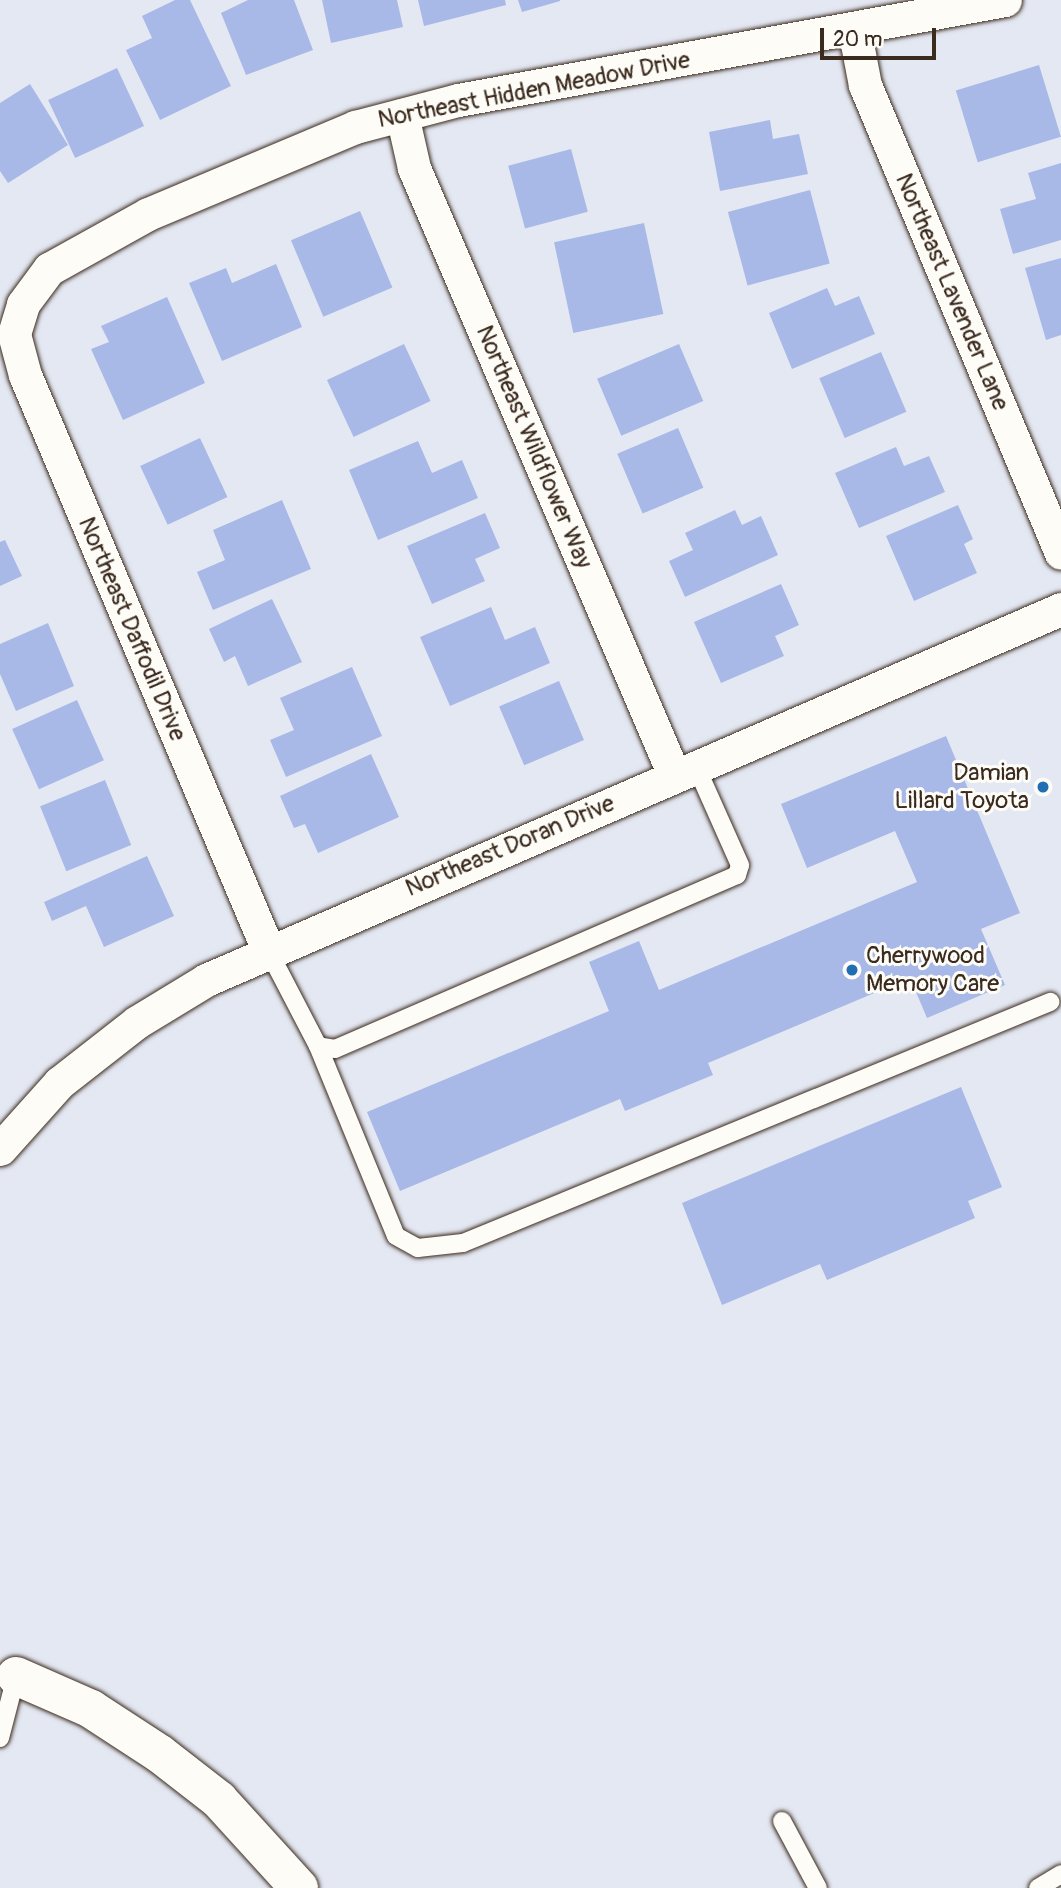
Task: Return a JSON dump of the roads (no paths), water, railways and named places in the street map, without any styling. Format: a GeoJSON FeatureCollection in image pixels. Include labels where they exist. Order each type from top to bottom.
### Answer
{"type":"FeatureCollection","features":[{"type":"Feature","properties":{"kind":"street","name":"Northeast Hidden Meadow Drive"},"geometry":{"type":"LineString","coordinates":[[23,304],[48,269],[98,238],[355,127],[402,115],[1005,0]]}},
{"type":"Feature","properties":{"kind":"street","name":"Northeast Lavender Lane"},"geometry":{"type":"LineString","coordinates":[[854,28],[865,85],[1061,553]]}},
{"type":"Feature","properties":{"kind":"street","name":"Northeast Wildflower Way"},"geometry":{"type":"LineString","coordinates":[[402,115],[414,168],[685,770]]}},
{"type":"Feature","properties":{"kind":"street","name":"Northeast Daffodil Drive"},"geometry":{"type":"LineString","coordinates":[[23,304],[14,334],[25,375],[268,950]]}},
{"type":"Feature","properties":{"kind":"street","name":"Northeast Doran Drive"},"geometry":{"type":"LineString","coordinates":[[0,1149],[59,1083],[137,1022],[268,950],[1061,609]]}},
{"type":"Feature","properties":{"kind":"street"},"geometry":{"type":"LineString","coordinates":[[8,1674],[91,1709],[160,1754],[219,1800],[299,1888]]}},
{"type":"Feature","properties":{"kind":"lane"},"geometry":{"type":"LineString","coordinates":[[318,1046],[335,1049],[737,876],[740,865],[685,770]]}},
{"type":"Feature","properties":{"kind":"lane"},"geometry":{"type":"LineString","coordinates":[[268,950],[318,1046],[396,1236],[418,1248],[463,1243],[1050,1002]]}},
{"type":"Feature","properties":{"kind":"lane"},"geometry":{"type":"LineString","coordinates":[[0,1738],[8,1674]]}},
{"type":"Feature","properties":{"kind":"lane"},"geometry":{"type":"LineString","coordinates":[[782,1821],[818,1888]]}},
{"type":"Feature","properties":{"kind":"lane"},"geometry":{"type":"LineString","coordinates":[[1038,1888],[1061,1874]]}},
{"type":"Feature","properties":{"kind":"place","name":"Damian Lillard Toyota"},"geometry":{"type":"Point","coordinates":[1043,787]}},
{"type":"Feature","properties":{"kind":"place","name":"Cherrywood Memory Care"},"geometry":{"type":"Point","coordinates":[852,970]}}]}
